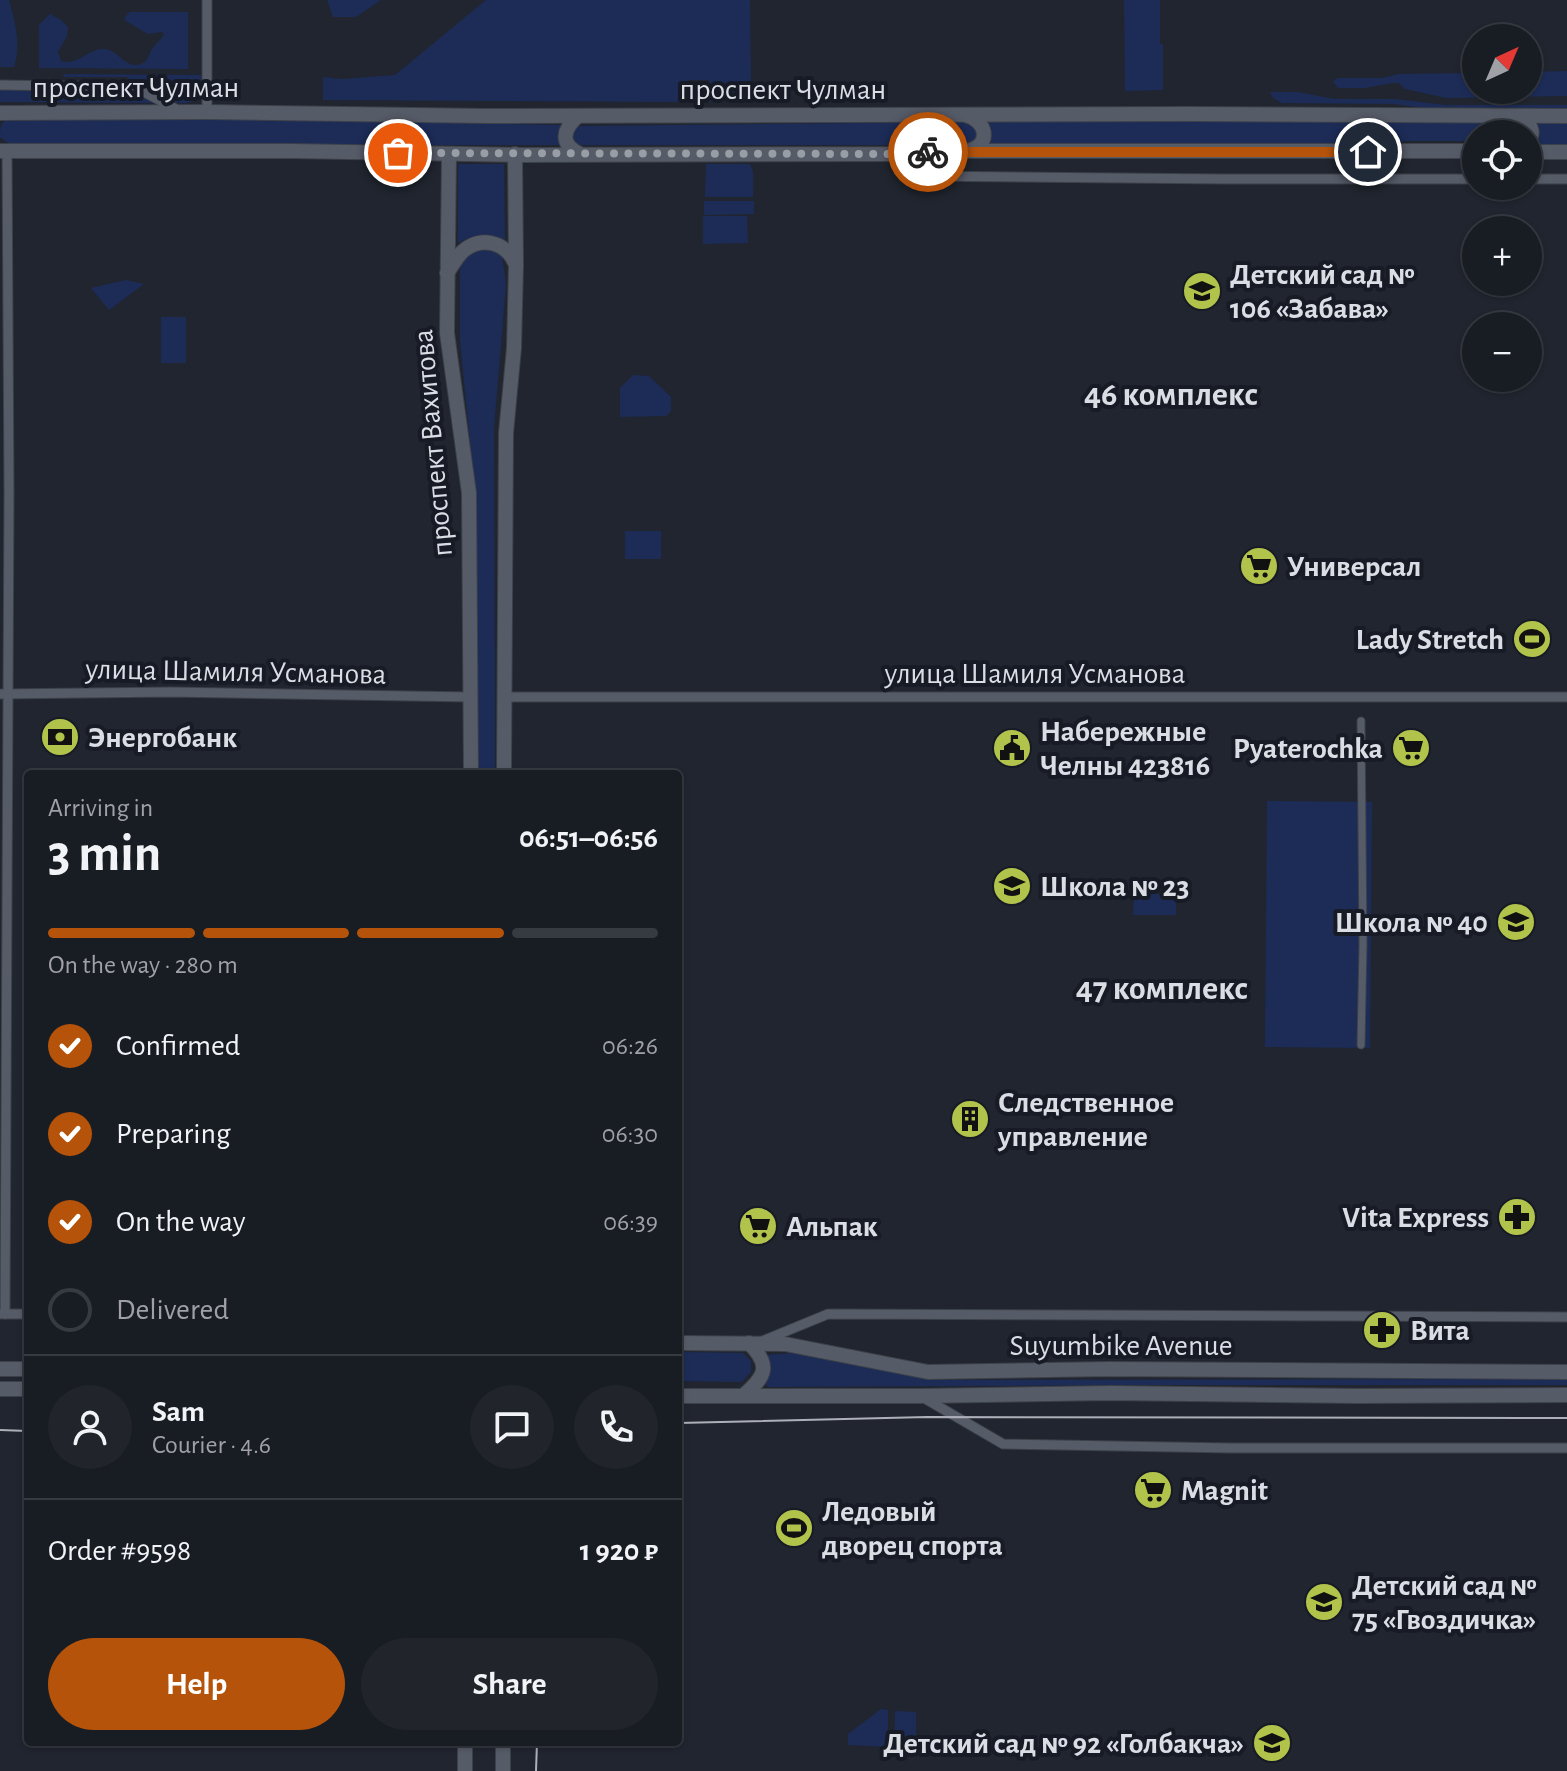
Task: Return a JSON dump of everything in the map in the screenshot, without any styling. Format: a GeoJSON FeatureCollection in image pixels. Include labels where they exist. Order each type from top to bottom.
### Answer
{"type":"FeatureCollection","features":[{"type":"Feature","properties":{"kind":"main road","name":"проспект Чулман"},"geometry":{"type":"LineString","coordinates":[[1,114],[1567,116]]}},
{"type":"Feature","properties":{"kind":"main road"},"geometry":{"type":"LineString","coordinates":[[965,115],[972,117],[983,128],[984,138],[975,149],[968,151]]}},
{"type":"Feature","properties":{"kind":"main road"},"geometry":{"type":"LineString","coordinates":[[578,116],[569,124],[566,139],[571,149],[580,154]]}},
{"type":"Feature","properties":{"kind":"main road"},"geometry":{"type":"LineString","coordinates":[[1520,116],[1524,120]]}},
{"type":"Feature","properties":{"kind":"main road"},"geometry":{"type":"LineString","coordinates":[[3,150],[449,155],[1462,151]]}},
{"type":"Feature","properties":{"kind":"main road"},"geometry":{"type":"LineString","coordinates":[[1542,152],[1567,152]]}},
{"type":"Feature","properties":{"kind":"main road"},"geometry":{"type":"LineString","coordinates":[[504,770],[506,433],[514,348],[515,154]]}},
{"type":"Feature","properties":{"kind":"main road","name":"проспект Вахитова"},"geometry":{"type":"LineString","coordinates":[[449,155],[448,345],[469,493],[471,770]]}},
{"type":"Feature","properties":{"kind":"main road"},"geometry":{"type":"LineString","coordinates":[[447,274],[463,252],[478,243],[495,243],[502,247],[516,265]]}},
{"type":"Feature","properties":{"kind":"main road","name":"Suyumbike Avenue"},"geometry":{"type":"LineString","coordinates":[[682,1343],[785,1344],[928,1372],[1109,1369],[1567,1372]]}},
{"type":"Feature","properties":{"kind":"main road"},"geometry":{"type":"LineString","coordinates":[[744,1395],[758,1383],[764,1371],[763,1361],[753,1343]]}},
{"type":"Feature","properties":{"kind":"main road"},"geometry":{"type":"LineString","coordinates":[[0,1369],[24,1369]]}},
{"type":"Feature","properties":{"kind":"main road"},"geometry":{"type":"LineString","coordinates":[[0,1389],[24,1389]]}},
{"type":"Feature","properties":{"kind":"main road","name":"Suyumbike Avenue"},"geometry":{"type":"LineString","coordinates":[[682,1396],[1110,1393],[1567,1395]]}},
{"type":"Feature","properties":{"kind":"main road"},"geometry":{"type":"LineString","coordinates":[[465,1746],[465,1771]]}},
{"type":"Feature","properties":{"kind":"main road"},"geometry":{"type":"LineString","coordinates":[[503,1746],[503,1771]]}},
{"type":"Feature","properties":{"kind":"street"},"geometry":{"type":"LineString","coordinates":[[207,0],[207,112]]}},
{"type":"Feature","properties":{"kind":"street"},"geometry":{"type":"LineString","coordinates":[[0,85],[134,87],[181,112]]}},
{"type":"Feature","properties":{"kind":"street"},"geometry":{"type":"LineString","coordinates":[[3,150],[9,395],[4,694],[2,1314],[24,1314]]}},
{"type":"Feature","properties":{"kind":"street"},"geometry":{"type":"LineString","coordinates":[[888,154],[919,176],[1462,179]]}},
{"type":"Feature","properties":{"kind":"street"},"geometry":{"type":"LineString","coordinates":[[1542,179],[1567,179]]}},
{"type":"Feature","properties":{"kind":"street","name":"улица Шамиля Усманова"},"geometry":{"type":"LineString","coordinates":[[4,694],[171,692],[471,697]]}},
{"type":"Feature","properties":{"kind":"street","name":"улица Шамиля Усманова"},"geometry":{"type":"LineString","coordinates":[[504,697],[1567,697]]}},
{"type":"Feature","properties":{"kind":"street"},"geometry":{"type":"LineString","coordinates":[[1361,721],[1361,1045]]}},
{"type":"Feature","properties":{"kind":"street"},"geometry":{"type":"LineString","coordinates":[[753,1343],[828,1314],[1567,1317]]}},
{"type":"Feature","properties":{"kind":"street"},"geometry":{"type":"LineString","coordinates":[[921,1396],[1003,1444],[1567,1448]]}},
{"type":"Feature","properties":{"kind":"shaded area"},"geometry":{"type":"Polygon","coordinates":[[[0,0],[9,0],[16,26],[14,67],[0,67],[0,0]]]}},
{"type":"Feature","properties":{"kind":"shaded area"},"geometry":{"type":"Polygon","coordinates":[[[327,0],[381,0],[356,17],[333,17],[327,0]]]}},
{"type":"Feature","properties":{"kind":"shaded area"},"geometry":{"type":"Polygon","coordinates":[[[486,0],[750,0],[751,98],[709,102],[709,80],[688,80],[687,102],[323,100],[323,77],[342,79],[395,75],[486,0]]]}},
{"type":"Feature","properties":{"kind":"shaded area"},"geometry":{"type":"Polygon","coordinates":[[[1124,0],[1160,0],[1163,90],[1125,91],[1124,0]]]}},
{"type":"Feature","properties":{"kind":"shaded area"},"geometry":{"type":"Polygon","coordinates":[[[130,12],[188,12],[188,69],[39,68],[39,25],[50,14],[68,27],[67,36],[58,52],[61,61],[77,60],[91,52],[107,49],[130,64],[144,63],[164,35],[162,32],[148,34],[126,21],[124,18],[130,12]]]}},
{"type":"Feature","properties":{"kind":"shaded area"},"geometry":{"type":"Polygon","coordinates":[[[1567,71],[1567,96],[1542,96],[1542,72],[1567,71]]]}},
{"type":"Feature","properties":{"kind":"shaded area"},"geometry":{"type":"Polygon","coordinates":[[[1462,73],[1462,98],[1446,98],[1405,89],[1399,83],[1338,88],[1333,82],[1337,78],[1383,78],[1398,74],[1462,73]]]}},
{"type":"Feature","properties":{"kind":"shaded area"},"geometry":{"type":"Polygon","coordinates":[[[63,74],[201,75],[201,87],[199,94],[186,103],[155,96],[129,83],[128,77],[64,77],[63,74]]]}},
{"type":"Feature","properties":{"kind":"shaded area"},"geometry":{"type":"Polygon","coordinates":[[[131,89],[154,100],[154,103],[0,102],[0,90],[131,89]]]}},
{"type":"Feature","properties":{"kind":"shaded area"},"geometry":{"type":"Polygon","coordinates":[[[1270,92],[1446,105],[1567,105],[1567,110],[1445,111],[1394,104],[1282,103],[1270,92]]]}},
{"type":"Feature","properties":{"kind":"shaded area"},"geometry":{"type":"Polygon","coordinates":[[[6,120],[319,120],[562,125],[562,145],[19,146],[10,145],[0,137],[1,125],[6,120]]]}},
{"type":"Feature","properties":{"kind":"shaded area"},"geometry":{"type":"Polygon","coordinates":[[[984,120],[1462,122],[1462,141],[1407,141],[1366,146],[984,146],[989,140],[984,120]]]}},
{"type":"Feature","properties":{"kind":"shaded area"},"geometry":{"type":"Polygon","coordinates":[[[1542,121],[1567,121],[1567,148],[1542,148],[1542,121]]]}},
{"type":"Feature","properties":{"kind":"shaded area"},"geometry":{"type":"Polygon","coordinates":[[[964,122],[978,126],[978,140],[967,145],[577,145],[574,138],[574,131],[579,126],[964,122]]]}},
{"type":"Feature","properties":{"kind":"shaded area"},"geometry":{"type":"Polygon","coordinates":[[[458,164],[504,164],[505,244],[482,236],[458,243],[458,164]]]}},
{"type":"Feature","properties":{"kind":"shaded area"},"geometry":{"type":"Polygon","coordinates":[[[706,164],[750,164],[753,197],[705,197],[706,164]]]}},
{"type":"Feature","properties":{"kind":"shaded area"},"geometry":{"type":"Polygon","coordinates":[[[704,201],[754,201],[754,214],[704,215],[704,201]]]}},
{"type":"Feature","properties":{"kind":"shaded area"},"geometry":{"type":"Polygon","coordinates":[[[703,216],[747,216],[748,243],[703,244],[703,216]]]}},
{"type":"Feature","properties":{"kind":"shaded area"},"geometry":{"type":"Polygon","coordinates":[[[480,250],[494,251],[502,256],[506,284],[494,428],[495,770],[477,770],[475,491],[460,341],[460,268],[466,257],[480,250]]]}},
{"type":"Feature","properties":{"kind":"shaded area"},"geometry":{"type":"Polygon","coordinates":[[[126,280],[144,284],[109,310],[91,288],[126,280]]]}},
{"type":"Feature","properties":{"kind":"shaded area"},"geometry":{"type":"Polygon","coordinates":[[[161,317],[186,317],[186,363],[161,363],[161,317]]]}},
{"type":"Feature","properties":{"kind":"shaded area"},"geometry":{"type":"Polygon","coordinates":[[[633,375],[649,376],[671,397],[671,411],[666,416],[620,417],[620,388],[633,375]]]}},
{"type":"Feature","properties":{"kind":"shaded area"},"geometry":{"type":"Polygon","coordinates":[[[625,531],[661,531],[661,559],[625,559],[625,531]]]}},
{"type":"Feature","properties":{"kind":"shaded area"},"geometry":{"type":"Polygon","coordinates":[[[1267,801],[1372,802],[1370,1048],[1265,1047],[1267,801]]]}},
{"type":"Feature","properties":{"kind":"shaded area"},"geometry":{"type":"Polygon","coordinates":[[[1134,894],[1176,894],[1176,915],[1133,915],[1134,894]]]}},
{"type":"Feature","properties":{"kind":"shaded area"},"geometry":{"type":"Polygon","coordinates":[[[682,1352],[743,1353],[751,1361],[751,1372],[742,1382],[682,1381],[682,1352]]]}},
{"type":"Feature","properties":{"kind":"shaded area"},"geometry":{"type":"Polygon","coordinates":[[[793,1353],[934,1380],[1567,1379],[1567,1385],[766,1385],[767,1355],[793,1353]]]}},
{"type":"Feature","properties":{"kind":"shaded area"},"geometry":{"type":"Polygon","coordinates":[[[881,1709],[888,1710],[888,1747],[848,1745],[848,1734],[881,1709]]]}},
{"type":"Feature","properties":{"kind":"shaded area"},"geometry":{"type":"Polygon","coordinates":[[[895,1711],[916,1712],[916,1751],[894,1750],[895,1711]]]}},
{"type":"Feature","properties":{"kind":"tram line"},"geometry":{"type":"LineString","coordinates":[[682,1423],[927,1417],[1567,1418]]}},
{"type":"Feature","properties":{"kind":"tram line"},"geometry":{"type":"LineString","coordinates":[[0,1430],[24,1431]]}},
{"type":"Feature","properties":{"kind":"tram line"},"geometry":{"type":"LineString","coordinates":[[536,1771],[537,1746]]}},
{"type":"Feature","properties":{"kind":"way so far"},"geometry":{"type":"LineString","coordinates":[[398,153],[928,152]]}},
{"type":"Feature","properties":{"kind":"place","name":"Детский сад № 106 «Забава»"},"geometry":{"type":"Point","coordinates":[1202,291]}},
{"type":"Feature","properties":{"kind":"place","name":"Универсал"},"geometry":{"type":"Point","coordinates":[1259,566]}},
{"type":"Feature","properties":{"kind":"place","name":"Lady Stretch"},"geometry":{"type":"Point","coordinates":[1532,639]}},
{"type":"Feature","properties":{"kind":"place","name":"Энергобанк"},"geometry":{"type":"Point","coordinates":[60,737]}},
{"type":"Feature","properties":{"kind":"place","name":"Набережные Челны 423816"},"geometry":{"type":"Point","coordinates":[1012,748]}},
{"type":"Feature","properties":{"kind":"place","name":"Pyaterochka"},"geometry":{"type":"Point","coordinates":[1411,748]}},
{"type":"Feature","properties":{"kind":"place","name":"Школа № 23"},"geometry":{"type":"Point","coordinates":[1012,886]}},
{"type":"Feature","properties":{"kind":"place","name":"Школа № 40"},"geometry":{"type":"Point","coordinates":[1516,922]}},
{"type":"Feature","properties":{"kind":"place","name":"Следственное управление"},"geometry":{"type":"Point","coordinates":[970,1119]}},
{"type":"Feature","properties":{"kind":"place","name":"Vita Express"},"geometry":{"type":"Point","coordinates":[1517,1217]}},
{"type":"Feature","properties":{"kind":"place","name":"Альпак"},"geometry":{"type":"Point","coordinates":[758,1226]}},
{"type":"Feature","properties":{"kind":"place","name":"Вита"},"geometry":{"type":"Point","coordinates":[1382,1330]}},
{"type":"Feature","properties":{"kind":"place","name":"Magnit"},"geometry":{"type":"Point","coordinates":[1153,1490]}},
{"type":"Feature","properties":{"kind":"place","name":"Ледовый дворец спорта"},"geometry":{"type":"Point","coordinates":[794,1528]}},
{"type":"Feature","properties":{"kind":"place","name":"Детский сад № 75 «Гвоздичка»"},"geometry":{"type":"Point","coordinates":[1324,1602]}},
{"type":"Feature","properties":{"kind":"place","name":"Детский сад № 92 «Голбакча»"},"geometry":{"type":"Point","coordinates":[1272,1743]}},
{"type":"Feature","properties":{"kind":"district","name":"46 комплекс"},"geometry":{"type":"Point","coordinates":[1171,393]}},
{"type":"Feature","properties":{"kind":"district","name":"47 комплекс"},"geometry":{"type":"Point","coordinates":[1162,987]}},
{"type":"Feature","properties":{"kind":"route"},"geometry":{"type":"LineString","coordinates":[[928,152],[1368,152]]}}]}
